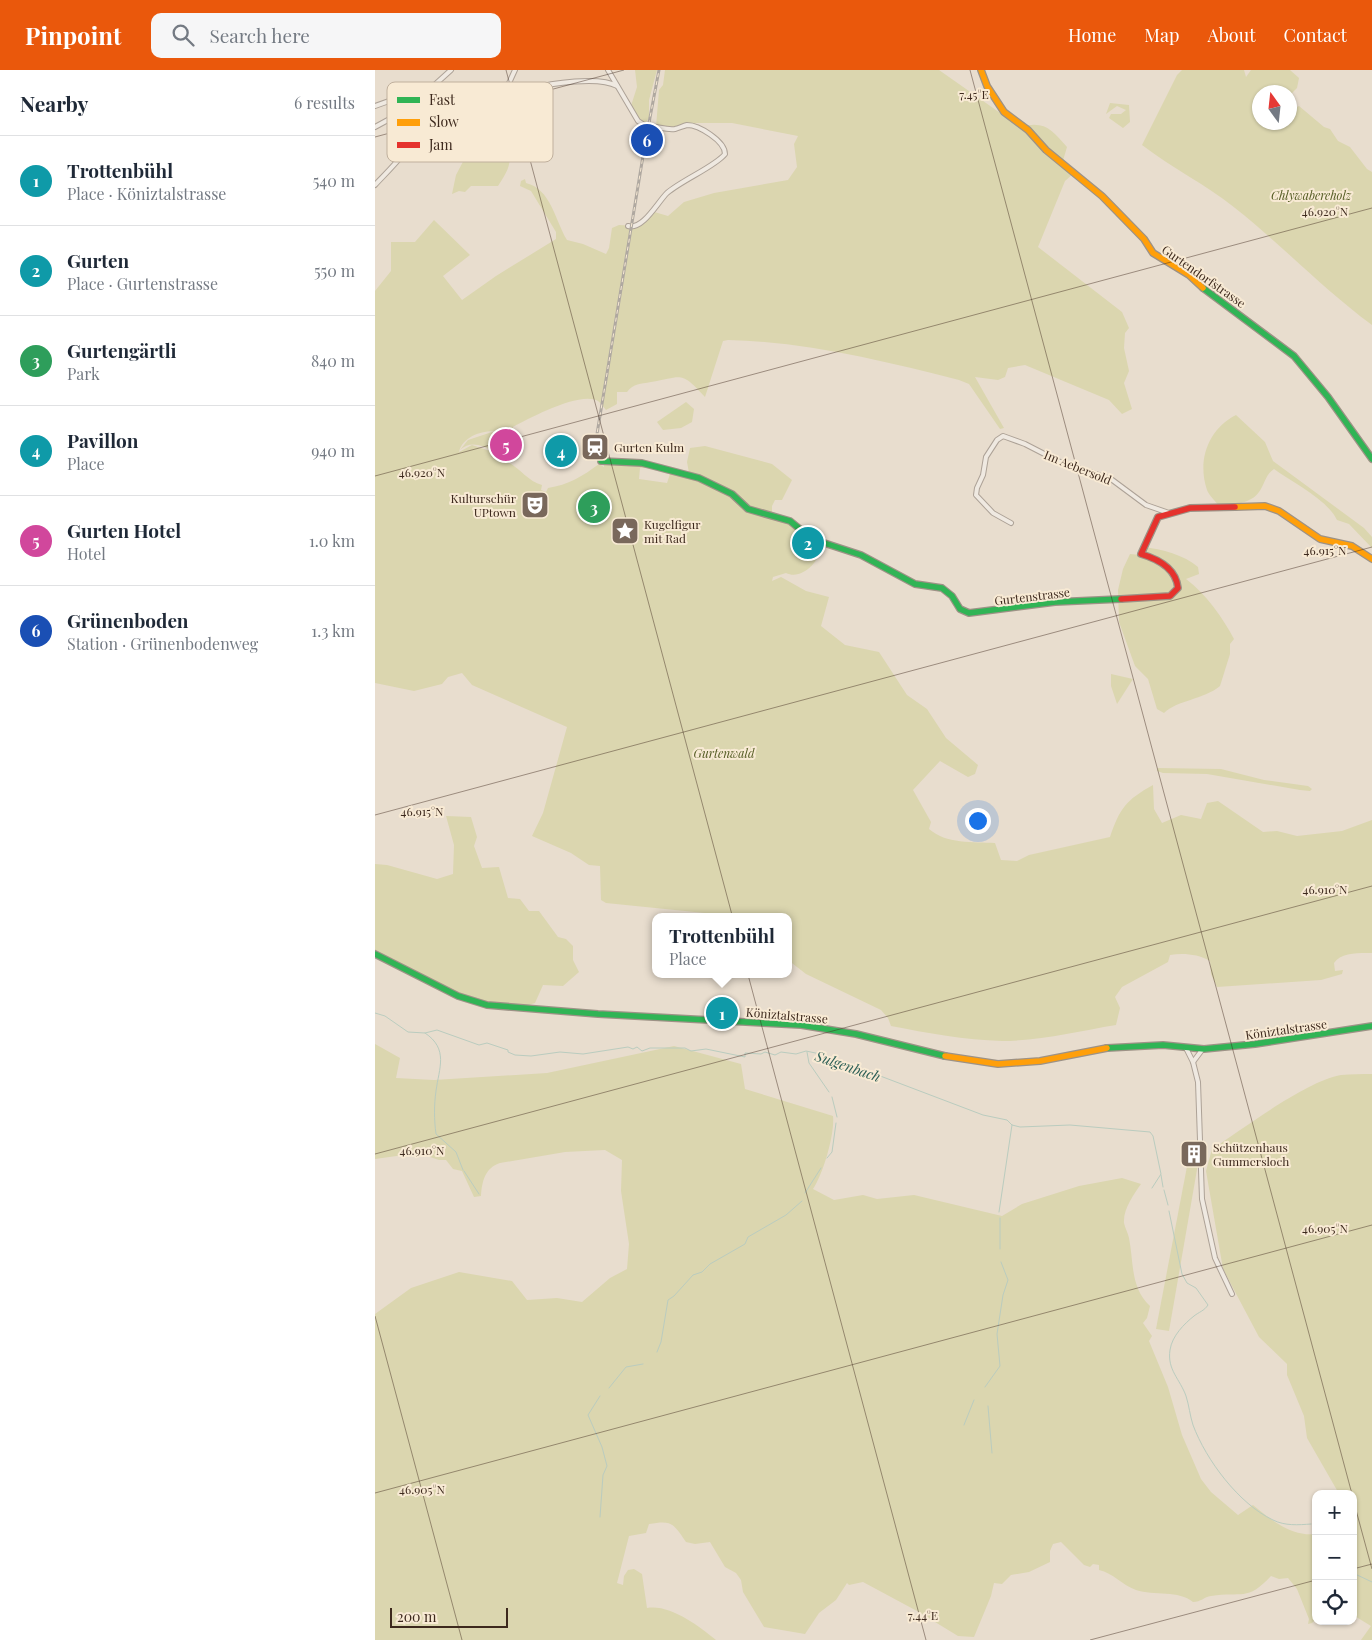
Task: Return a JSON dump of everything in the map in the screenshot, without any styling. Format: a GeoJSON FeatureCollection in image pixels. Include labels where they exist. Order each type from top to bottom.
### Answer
{"type":"FeatureCollection","features":[{"type":"Feature","properties":{"kind":"street"},"geometry":{"type":"LineString","coordinates":[[437,82],[446,72],[451,70]]}},
{"type":"Feature","properties":{"kind":"street"},"geometry":{"type":"LineString","coordinates":[[510,82],[515,70]]}},
{"type":"Feature","properties":{"kind":"street"},"geometry":{"type":"LineString","coordinates":[[608,70],[638,121],[644,125],[671,129],[688,125],[721,143],[725,154],[673,188],[640,224],[633,227],[628,226]]}},
{"type":"Feature","properties":{"kind":"street","name":"Gurtendorfstrasse"},"geometry":{"type":"LineString","coordinates":[[981,70],[987,86],[1004,112],[1028,130],[1045,150],[1097,191],[1144,239],[1153,253],[1189,276],[1294,356],[1328,398],[1372,459]]}},
{"type":"Feature","properties":{"kind":"street"},"geometry":{"type":"LineString","coordinates":[[553,86],[597,81],[617,86]]}},
{"type":"Feature","properties":{"kind":"street"},"geometry":{"type":"LineString","coordinates":[[375,106],[387,102]]}},
{"type":"Feature","properties":{"kind":"street"},"geometry":{"type":"LineString","coordinates":[[375,127],[387,120]]}},
{"type":"Feature","properties":{"kind":"street"},"geometry":{"type":"LineString","coordinates":[[375,185],[394,162]]}},
{"type":"Feature","properties":{"kind":"street","name":"Im Aebersold"},"geometry":{"type":"LineString","coordinates":[[1011,523],[993,513],[977,495],[977,488],[983,475],[986,457],[997,440],[1003,436],[1025,444],[1065,464],[1111,479],[1146,505],[1169,513]]}},
{"type":"Feature","properties":{"kind":"street","name":"Gurtenstrasse"},"geometry":{"type":"LineString","coordinates":[[601,461],[642,463],[699,478],[732,494],[748,509],[789,521],[812,539],[861,555],[915,584],[942,588],[952,596],[960,609],[969,613],[1055,602],[1171,596],[1178,588],[1176,576],[1167,567],[1141,554],[1153,524],[1158,517],[1197,507],[1250,506],[1270,508],[1320,538],[1352,546],[1372,559]]}},
{"type":"Feature","properties":{"kind":"street","name":"Köniztalstrasse"},"geometry":{"type":"LineString","coordinates":[[375,954],[459,996],[487,1005],[598,1014],[801,1025],[856,1034],[979,1063],[997,1064],[1040,1061],[1102,1048],[1163,1045],[1204,1049],[1302,1038],[1371,1026]]}},
{"type":"Feature","properties":{"kind":"street"},"geometry":{"type":"LineString","coordinates":[[1186,1048],[1193,1062],[1198,1091],[1202,1199],[1215,1258],[1232,1294]]}},
{"type":"Feature","properties":{"kind":"street"},"geometry":{"type":"LineString","coordinates":[[1193,1062],[1196,1055],[1204,1049]]}},
{"type":"Feature","properties":{"kind":"green space"},"geometry":{"type":"Polygon","coordinates":[[[635,70],[657,70],[649,100],[649,118],[644,125],[630,109],[637,87],[635,70]]]}},
{"type":"Feature","properties":{"kind":"green space","name":"Gurtenwald"},"geometry":{"type":"Polygon","coordinates":[[[665,70],[939,70],[1020,127],[1036,125],[1052,131],[1067,147],[1062,164],[1073,174],[1065,181],[1038,247],[1122,312],[1129,328],[1125,333],[1124,348],[1129,371],[1124,383],[1132,409],[1122,414],[1109,400],[1025,365],[1008,368],[1005,377],[998,380],[975,377],[1004,428],[1000,429],[969,384],[959,380],[845,354],[787,344],[728,340],[723,341],[705,397],[691,383],[676,377],[635,385],[627,392],[617,392],[617,404],[606,410],[598,401],[590,399],[568,402],[513,427],[514,438],[502,429],[500,432],[488,431],[476,434],[465,441],[459,452],[472,445],[493,452],[499,459],[497,462],[501,459],[513,465],[531,480],[542,485],[541,490],[546,492],[548,488],[562,485],[575,479],[599,464],[604,467],[604,462],[650,467],[640,468],[639,479],[667,483],[671,471],[684,474],[730,495],[741,505],[783,518],[805,537],[810,555],[814,554],[813,542],[808,539],[820,543],[820,549],[815,562],[805,572],[792,575],[786,573],[773,577],[772,581],[781,577],[806,591],[829,597],[821,626],[845,645],[879,652],[907,695],[927,709],[946,738],[978,765],[975,774],[968,777],[940,761],[913,790],[931,822],[929,829],[943,837],[960,841],[995,843],[1001,860],[1017,861],[1029,855],[1110,837],[1117,819],[1125,806],[1136,795],[1153,785],[1154,809],[1162,823],[1181,815],[1201,819],[1207,803],[1218,801],[1263,832],[1277,831],[1297,836],[1342,831],[1372,820],[1372,953],[1351,954],[1337,959],[1334,963],[1335,971],[1343,970],[1342,974],[1321,980],[1217,987],[1211,974],[1210,961],[1190,955],[1170,955],[1168,962],[1122,987],[1115,997],[1120,1008],[1116,1025],[1045,1038],[1016,1041],[974,1039],[891,1026],[888,1018],[881,1010],[806,974],[792,963],[792,913],[705,913],[606,903],[601,900],[600,866],[589,865],[571,853],[532,836],[543,813],[567,727],[472,685],[462,673],[448,677],[442,684],[414,691],[375,683],[375,291],[391,271],[391,242],[415,242],[434,220],[470,255],[443,276],[462,300],[496,276],[556,239],[556,232],[531,191],[520,186],[521,181],[525,179],[526,183],[534,186],[547,198],[567,240],[583,244],[606,254],[609,248],[612,228],[619,225],[636,226],[651,211],[668,216],[684,202],[714,193],[788,180],[797,167],[794,144],[798,136],[732,123],[697,123],[676,129],[656,127],[659,90],[663,85],[665,70]]]}},
{"type":"Feature","properties":{"kind":"green space","name":"Chlywabereholz"},"geometry":{"type":"Polygon","coordinates":[[[1182,70],[1244,70],[1246,77],[1251,70],[1290,70],[1299,78],[1297,88],[1297,85],[1252,85],[1252,130],[1297,130],[1297,107],[1299,106],[1324,127],[1330,129],[1338,141],[1350,147],[1367,169],[1372,172],[1372,325],[1235,208],[1142,145],[1177,75],[1182,70]]]}},
{"type":"Feature","properties":{"kind":"green space"},"geometry":{"type":"Polygon","coordinates":[[[1110,103],[1129,105],[1130,122],[1123,128],[1109,118],[1111,114],[1121,114],[1126,110],[1117,106],[1106,114],[1110,103]]]}},
{"type":"Feature","properties":{"kind":"green space"},"geometry":{"type":"Polygon","coordinates":[[[463,162],[510,162],[498,186],[471,186],[465,192],[459,191],[452,194],[456,175],[463,162]]]}},
{"type":"Feature","properties":{"kind":"green space"},"geometry":{"type":"Polygon","coordinates":[[[686,402],[694,409],[692,422],[681,428],[663,430],[657,422],[686,402]]]}},
{"type":"Feature","properties":{"kind":"green space"},"geometry":{"type":"Polygon","coordinates":[[[1236,415],[1265,442],[1273,461],[1364,528],[1372,537],[1372,548],[1349,524],[1337,520],[1318,498],[1274,469],[1259,492],[1251,499],[1240,503],[1219,506],[1207,490],[1203,468],[1204,457],[1212,437],[1218,429],[1236,415]]]}},
{"type":"Feature","properties":{"kind":"green space"},"geometry":{"type":"Polygon","coordinates":[[[492,432],[506,436],[502,441],[498,439],[501,442],[494,451],[472,445],[468,445],[460,450],[468,440],[492,432]]]}},
{"type":"Feature","properties":{"kind":"green space"},"geometry":{"type":"Polygon","coordinates":[[[705,446],[772,464],[792,480],[782,500],[775,500],[772,506],[772,513],[748,507],[689,473],[687,462],[690,448],[705,446]]]}},
{"type":"Feature","properties":{"kind":"green space"},"geometry":{"type":"Polygon","coordinates":[[[1143,547],[1172,553],[1198,567],[1199,574],[1186,579],[1213,607],[1234,639],[1230,644],[1230,654],[1220,686],[1213,691],[1176,705],[1164,713],[1157,709],[1148,679],[1135,666],[1119,622],[1118,590],[1123,569],[1130,554],[1141,555],[1143,547]]]}},
{"type":"Feature","properties":{"kind":"green space"},"geometry":{"type":"Polygon","coordinates":[[[1111,674],[1133,679],[1117,704],[1111,686],[1111,674]]]}},
{"type":"Feature","properties":{"kind":"green space"},"geometry":{"type":"Polygon","coordinates":[[[1158,768],[1221,769],[1264,780],[1308,786],[1312,789],[1310,791],[1300,790],[1207,774],[1163,773],[1157,771],[1158,768]]]}},
{"type":"Feature","properties":{"kind":"green space"},"geometry":{"type":"Polygon","coordinates":[[[446,816],[471,817],[477,837],[474,846],[482,868],[499,867],[508,898],[520,899],[529,911],[539,911],[558,937],[566,939],[573,946],[573,960],[579,972],[563,986],[543,985],[535,1003],[516,1007],[496,1006],[474,1001],[431,984],[375,955],[375,864],[387,865],[437,879],[453,874],[454,845],[446,816]]]}},
{"type":"Feature","properties":{"kind":"green space"},"geometry":{"type":"Polygon","coordinates":[[[375,1044],[400,1058],[396,1078],[434,1080],[547,1073],[674,1046],[741,1064],[745,1089],[833,1116],[832,1133],[827,1154],[821,1174],[813,1189],[834,1200],[863,1195],[877,1199],[914,1195],[1002,1216],[1022,1204],[1079,1186],[1122,1178],[1141,1184],[1127,1207],[1124,1223],[1129,1238],[1136,1283],[1139,1291],[1150,1306],[1147,1318],[1143,1323],[1152,1336],[1149,1341],[1168,1387],[1182,1435],[1201,1479],[1211,1492],[1238,1515],[1253,1505],[1275,1522],[1290,1530],[1312,1534],[1312,1623],[1308,1624],[1309,1619],[1297,1589],[1288,1578],[1279,1579],[1271,1576],[1256,1589],[1244,1594],[1211,1596],[1193,1602],[1181,1596],[1143,1592],[1131,1588],[1099,1570],[1099,1565],[1093,1564],[1090,1567],[1084,1565],[1061,1542],[1053,1544],[1050,1551],[1050,1562],[1029,1572],[1011,1575],[1002,1584],[994,1583],[991,1596],[974,1637],[958,1636],[863,1582],[849,1585],[847,1583],[836,1600],[819,1613],[805,1634],[764,1627],[743,1592],[741,1580],[736,1573],[725,1567],[710,1542],[695,1544],[686,1542],[675,1527],[663,1522],[649,1524],[646,1533],[629,1536],[617,1583],[623,1585],[624,1576],[628,1570],[634,1569],[642,1574],[647,1608],[665,1609],[684,1617],[716,1640],[375,1640],[375,1314],[411,1288],[459,1272],[512,1281],[527,1300],[557,1298],[582,1302],[610,1278],[627,1269],[629,1244],[621,1191],[622,1160],[605,1150],[565,1152],[500,1163],[491,1168],[485,1176],[481,1196],[474,1197],[462,1171],[453,1169],[446,1160],[439,1160],[418,1153],[375,1159],[375,1044]]]}},
{"type":"Feature","properties":{"kind":"green space"},"geometry":{"type":"Polygon","coordinates":[[[1372,1074],[1372,1640],[1361,1640],[1371,1626],[1357,1617],[1357,1490],[1337,1490],[1307,1438],[1304,1416],[1287,1375],[1287,1364],[1259,1337],[1223,1269],[1206,1171],[1212,1149],[1257,1118],[1310,1086],[1341,1075],[1372,1074]]]}},
{"type":"Feature","properties":{"kind":"green space"},"geometry":{"type":"Polygon","coordinates":[[[1189,1156],[1199,1158],[1169,1331],[1156,1329],[1189,1156]]]}},
{"type":"Feature","properties":{"kind":"waterway","name":"Sulgenbach"},"geometry":{"type":"LineString","coordinates":[[375,1013],[385,1016],[408,1032],[425,1033],[437,1030],[479,1045],[487,1043],[508,1050],[508,1052],[515,1055],[531,1056],[560,1052],[583,1054],[628,1047],[633,1049],[637,1047],[642,1051],[650,1048],[685,1048],[691,1051],[706,1049],[745,1057],[745,1053],[761,1054],[765,1052],[775,1055],[781,1052],[796,1054],[806,1051],[825,1055],[983,1115],[1007,1120],[1012,1125],[1020,1127],[1070,1125],[1150,1132],[1153,1136],[1161,1174],[1152,1188]]}},
{"type":"Feature","properties":{"kind":"waterway"},"geometry":{"type":"LineString","coordinates":[[425,1033],[437,1046],[441,1059],[435,1102],[436,1134],[456,1152],[463,1170]]}},
{"type":"Feature","properties":{"kind":"waterway"},"geometry":{"type":"LineString","coordinates":[[807,1052],[809,1063],[829,1092]]}},
{"type":"Feature","properties":{"kind":"waterway"},"geometry":{"type":"LineString","coordinates":[[832,1097],[837,1117]]}},
{"type":"Feature","properties":{"kind":"waterway"},"geometry":{"type":"LineString","coordinates":[[827,1158],[832,1152],[836,1123]]}},
{"type":"Feature","properties":{"kind":"waterway"},"geometry":{"type":"LineString","coordinates":[[999,1212],[1012,1125]]}},
{"type":"Feature","properties":{"kind":"waterway"},"geometry":{"type":"LineString","coordinates":[[805,1193],[821,1168]]}},
{"type":"Feature","properties":{"kind":"waterway"},"geometry":{"type":"LineString","coordinates":[[464,1171],[479,1194]]}},
{"type":"Feature","properties":{"kind":"waterway"},"geometry":{"type":"LineString","coordinates":[[1161,1175],[1163,1187]]}},
{"type":"Feature","properties":{"kind":"waterway"},"geometry":{"type":"LineString","coordinates":[[1164,1190],[1168,1205]]}},
{"type":"Feature","properties":{"kind":"waterway"},"geometry":{"type":"LineString","coordinates":[[657,1352],[661,1342],[668,1300],[693,1275],[702,1272],[710,1264],[745,1244],[748,1237],[786,1215],[802,1201]]}},
{"type":"Feature","properties":{"kind":"waterway"},"geometry":{"type":"LineString","coordinates":[[1169,1211],[1182,1274],[1187,1283],[1196,1288],[1208,1305],[1190,1319],[1179,1331],[1173,1340],[1170,1350],[1170,1363],[1186,1396],[1193,1425],[1215,1466],[1225,1480],[1248,1503],[1260,1513],[1273,1520],[1296,1525],[1311,1524]]}},
{"type":"Feature","properties":{"kind":"waterway"},"geometry":{"type":"LineString","coordinates":[[1000,1218],[1000,1249]]}},
{"type":"Feature","properties":{"kind":"waterway"},"geometry":{"type":"LineString","coordinates":[[985,1387],[1000,1366],[997,1334],[1003,1295],[1008,1280],[1001,1262]]}},
{"type":"Feature","properties":{"kind":"waterway"},"geometry":{"type":"LineString","coordinates":[[609,1388],[626,1367],[643,1364]]}},
{"type":"Feature","properties":{"kind":"waterway"},"geometry":{"type":"LineString","coordinates":[[600,1396],[588,1415],[602,1447],[607,1466],[603,1475],[600,1517]]}},
{"type":"Feature","properties":{"kind":"waterway"},"geometry":{"type":"LineString","coordinates":[[964,1425],[974,1400]]}},
{"type":"Feature","properties":{"kind":"waterway"},"geometry":{"type":"LineString","coordinates":[[988,1406],[992,1453]]}},
{"type":"Feature","properties":{"kind":"waterway"},"geometry":{"type":"LineString","coordinates":[[1357,1575],[1372,1582]]}},
{"type":"Feature","properties":{"kind":"railway"},"geometry":{"type":"LineString","coordinates":[[596,440],[659,70]]}},
{"type":"Feature","properties":{"kind":"traffic: fast"},"geometry":{"type":"LineString","coordinates":[[1203,288],[1294,356],[1328,397],[1372,459]]}},
{"type":"Feature","properties":{"kind":"traffic: fast"},"geometry":{"type":"LineString","coordinates":[[601,461],[642,463],[699,478],[732,494],[748,509],[790,521],[812,539],[861,555],[915,584],[942,588],[952,596],[960,609],[969,613],[1055,602],[1121,599]]}},
{"type":"Feature","properties":{"kind":"traffic: fast"},"geometry":{"type":"LineString","coordinates":[[375,954],[458,996],[487,1005],[598,1014],[801,1025],[856,1034],[945,1056]]}},
{"type":"Feature","properties":{"kind":"traffic: fast"},"geometry":{"type":"LineString","coordinates":[[1107,1048],[1163,1045],[1204,1049],[1255,1044],[1372,1026]]}},
{"type":"Feature","properties":{"kind":"traffic: slow"},"geometry":{"type":"LineString","coordinates":[[981,70],[987,86],[1004,112],[1028,130],[1046,150],[1102,196],[1144,239],[1153,253],[1189,275],[1203,288]]}},
{"type":"Feature","properties":{"kind":"traffic: slow"},"geometry":{"type":"LineString","coordinates":[[1235,507],[1265,506],[1279,511],[1320,539],[1352,546],[1372,559]]}},
{"type":"Feature","properties":{"kind":"traffic: slow"},"geometry":{"type":"LineString","coordinates":[[945,1056],[998,1064],[1040,1061],[1107,1048]]}},
{"type":"Feature","properties":{"kind":"traffic: jam"},"geometry":{"type":"LineString","coordinates":[[1121,599],[1170,596],[1178,588],[1174,575],[1165,565],[1141,554],[1158,517],[1190,508],[1235,507]]}},
{"type":"Feature","properties":{"kind":"place","name":"Grünenboden"},"geometry":{"type":"Point","coordinates":[647,140]}},
{"type":"Feature","properties":{"kind":"place","name":"Gurten Hotel"},"geometry":{"type":"Point","coordinates":[506,445]}},
{"type":"Feature","properties":{"kind":"place","name":"Gurten Kulm"},"geometry":{"type":"Point","coordinates":[595,447]}},
{"type":"Feature","properties":{"kind":"place","name":"Pavillon"},"geometry":{"type":"Point","coordinates":[561,451]}},
{"type":"Feature","properties":{"kind":"place","name":"Kulturschür UPtown"},"geometry":{"type":"Point","coordinates":[535,505]}},
{"type":"Feature","properties":{"kind":"place","name":"Gurtengärtli"},"geometry":{"type":"Point","coordinates":[594,507]}},
{"type":"Feature","properties":{"kind":"place","name":"Kugelfigur mit Rad"},"geometry":{"type":"Point","coordinates":[625,531]}},
{"type":"Feature","properties":{"kind":"place","name":"Gurten"},"geometry":{"type":"Point","coordinates":[808,543]}},
{"type":"Feature","properties":{"kind":"place","name":"Trottenbühl"},"geometry":{"type":"Point","coordinates":[722,1013]}},
{"type":"Feature","properties":{"kind":"place","name":"Schützenhaus Gummersloch"},"geometry":{"type":"Point","coordinates":[1194,1154]}}]}
